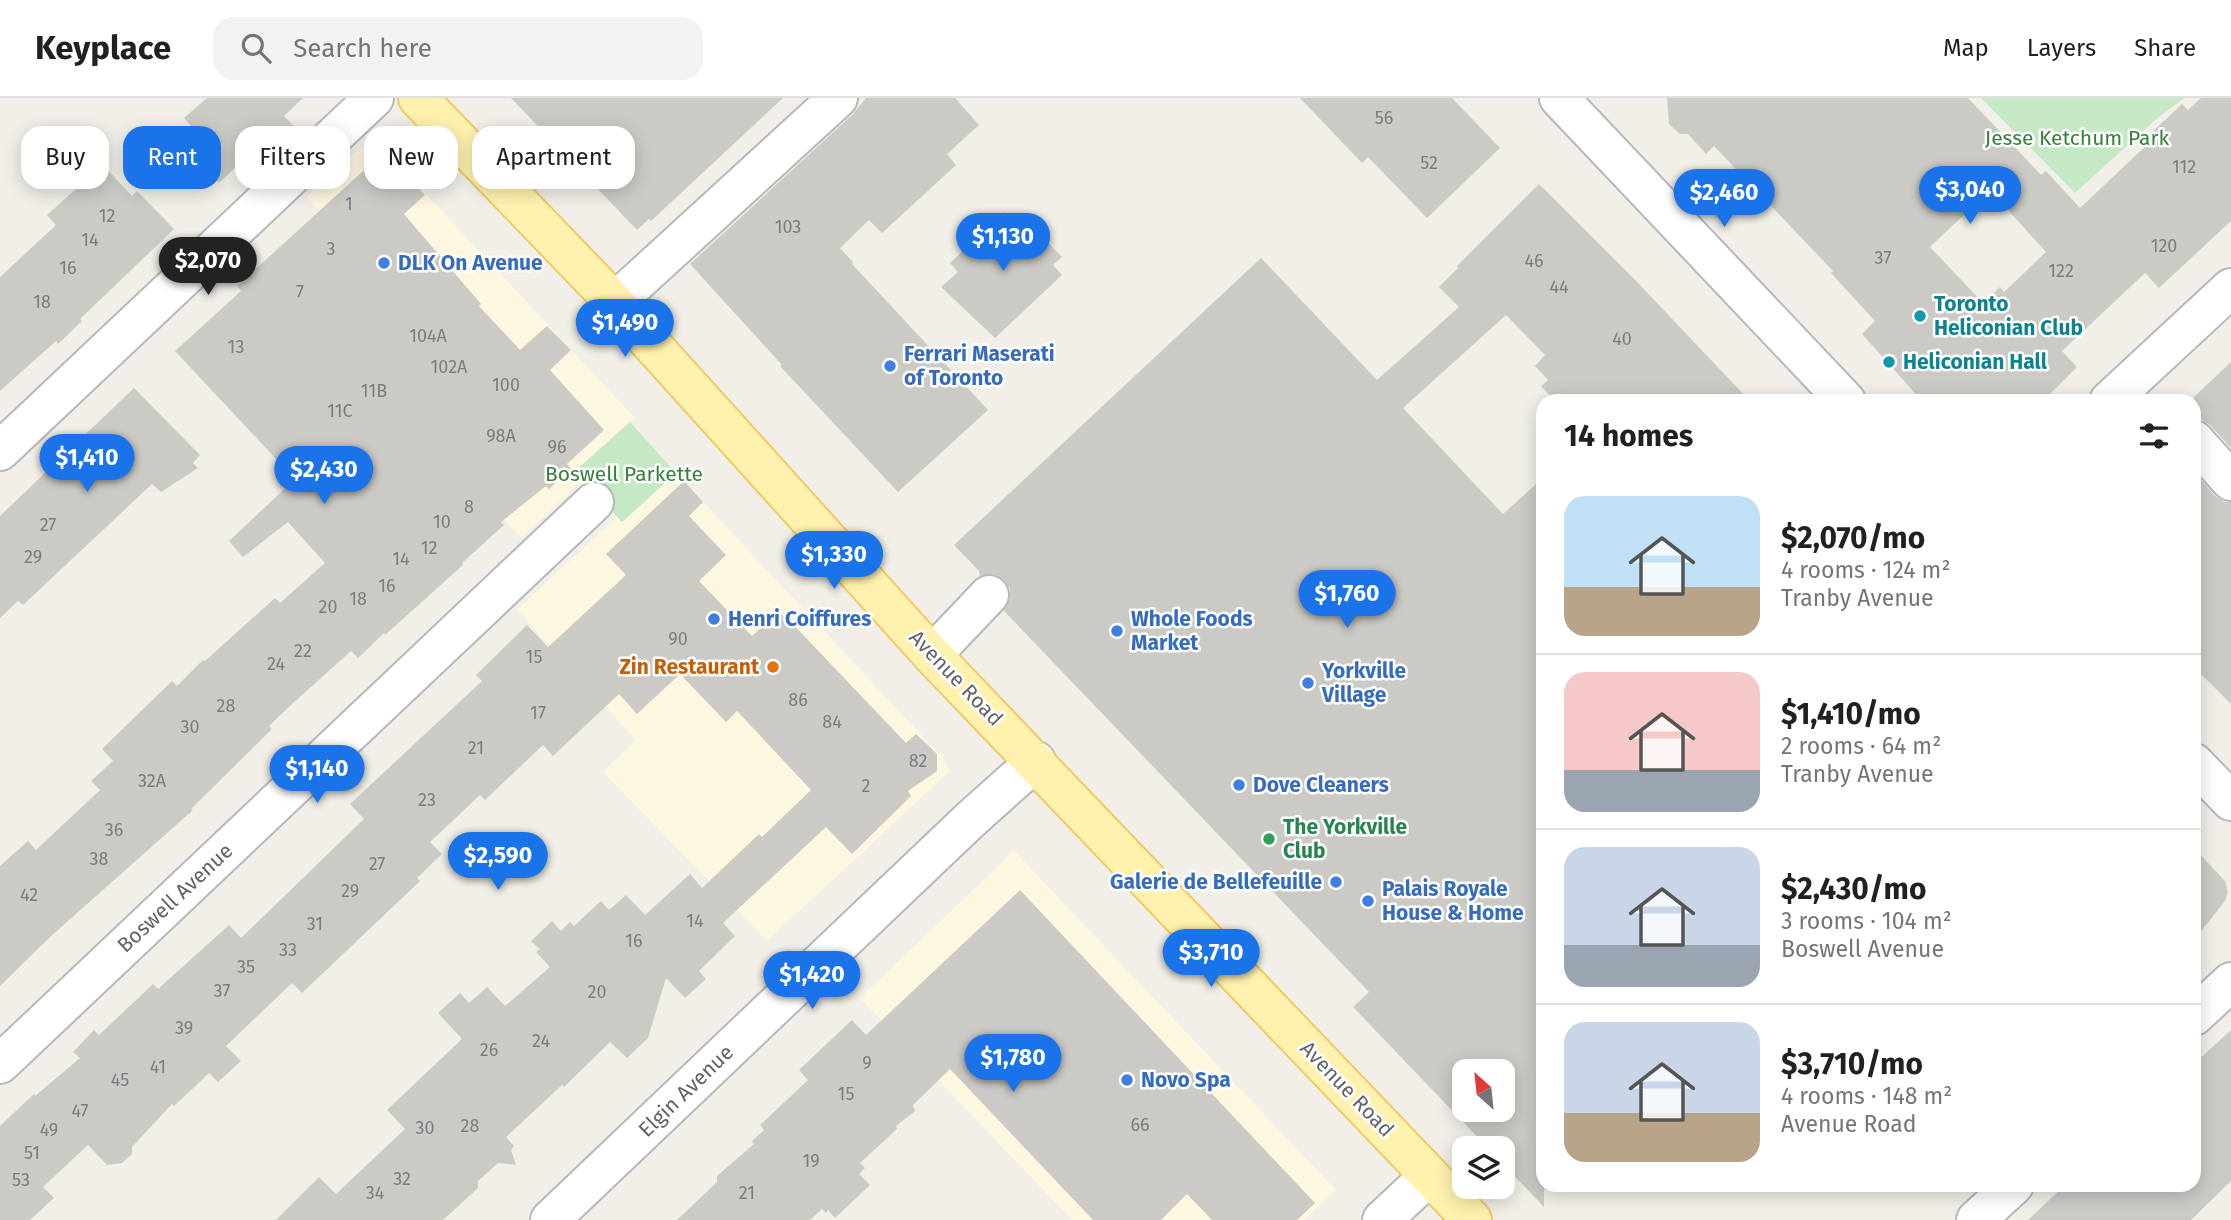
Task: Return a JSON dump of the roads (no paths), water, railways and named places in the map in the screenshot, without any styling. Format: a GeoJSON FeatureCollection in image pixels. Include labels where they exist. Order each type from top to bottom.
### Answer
{"type":"FeatureCollection","features":[{"type":"Feature","properties":{"kind":"main road","name":"Avenue Road"},"geometry":{"type":"LineString","coordinates":[[418,98],[606,294],[932,655],[1472,1220]]}},
{"type":"Feature","properties":{"kind":"street"},"geometry":{"type":"LineString","coordinates":[[0,452],[374,98]]}},
{"type":"Feature","properties":{"kind":"street"},"geometry":{"type":"LineString","coordinates":[[606,294],[799,98]]}},
{"type":"Feature","properties":{"kind":"street"},"geometry":{"type":"LineString","coordinates":[[606,294],[838,98]]}},
{"type":"Feature","properties":{"kind":"street"},"geometry":{"type":"LineString","coordinates":[[1559,98],[1839,394]]}},
{"type":"Feature","properties":{"kind":"street"},"geometry":{"type":"LineString","coordinates":[[2134,392],[2231,288]]}},
{"type":"Feature","properties":{"kind":"street"},"geometry":{"type":"LineString","coordinates":[[2201,448],[2231,481]]}},
{"type":"Feature","properties":{"kind":"street","name":"Boswell Avenue"},"geometry":{"type":"LineString","coordinates":[[0,1064],[594,502]]}},
{"type":"Feature","properties":{"kind":"street"},"geometry":{"type":"LineString","coordinates":[[932,655],[989,595]]}},
{"type":"Feature","properties":{"kind":"street","name":"Elgin Avenue"},"geometry":{"type":"LineString","coordinates":[[551,1220],[970,820],[1036,761]]}},
{"type":"Feature","properties":{"kind":"street"},"geometry":{"type":"LineString","coordinates":[[2201,770],[2231,801]]}},
{"type":"Feature","properties":{"kind":"street"},"geometry":{"type":"LineString","coordinates":[[2201,1010],[2231,982]]}},
{"type":"Feature","properties":{"kind":"street"},"geometry":{"type":"LineString","coordinates":[[1382,1220],[1429,1176]]}},
{"type":"Feature","properties":{"kind":"street"},"geometry":{"type":"LineString","coordinates":[[1976,1220],[2006,1192]]}},
{"type":"Feature","properties":{"kind":"place","name":"DLK On Avenue"},"geometry":{"type":"Point","coordinates":[384,263]}},
{"type":"Feature","properties":{"kind":"place","name":"Toronto Heliconian Club"},"geometry":{"type":"Point","coordinates":[1920,316]}},
{"type":"Feature","properties":{"kind":"place","name":"Heliconian Hall"},"geometry":{"type":"Point","coordinates":[1889,362]}},
{"type":"Feature","properties":{"kind":"place","name":"Ferrari Maserati of Toronto"},"geometry":{"type":"Point","coordinates":[890,366]}},
{"type":"Feature","properties":{"kind":"place","name":"Henri Coiffures"},"geometry":{"type":"Point","coordinates":[714,619]}},
{"type":"Feature","properties":{"kind":"place","name":"Whole Foods Market"},"geometry":{"type":"Point","coordinates":[1117,631]}},
{"type":"Feature","properties":{"kind":"place","name":"Zin Restaurant"},"geometry":{"type":"Point","coordinates":[773,667]}},
{"type":"Feature","properties":{"kind":"place","name":"Yorkville Village"},"geometry":{"type":"Point","coordinates":[1308,683]}},
{"type":"Feature","properties":{"kind":"place","name":"Dove Cleaners"},"geometry":{"type":"Point","coordinates":[1239,785]}},
{"type":"Feature","properties":{"kind":"place","name":"The Yorkville Club"},"geometry":{"type":"Point","coordinates":[1269,839]}},
{"type":"Feature","properties":{"kind":"place","name":"Galerie de Bellefeuille"},"geometry":{"type":"Point","coordinates":[1336,882]}},
{"type":"Feature","properties":{"kind":"place","name":"Palais Royale House & Home"},"geometry":{"type":"Point","coordinates":[1368,901]}},
{"type":"Feature","properties":{"kind":"place","name":"Novo Spa"},"geometry":{"type":"Point","coordinates":[1127,1080]}},
{"type":"Feature","properties":{"kind":"park label","name":"Jesse Ketchum Park"},"geometry":{"type":"Point","coordinates":[2077,138]}},
{"type":"Feature","properties":{"kind":"park label","name":"Boswell Parkette"},"geometry":{"type":"Point","coordinates":[624,474]}}]}
